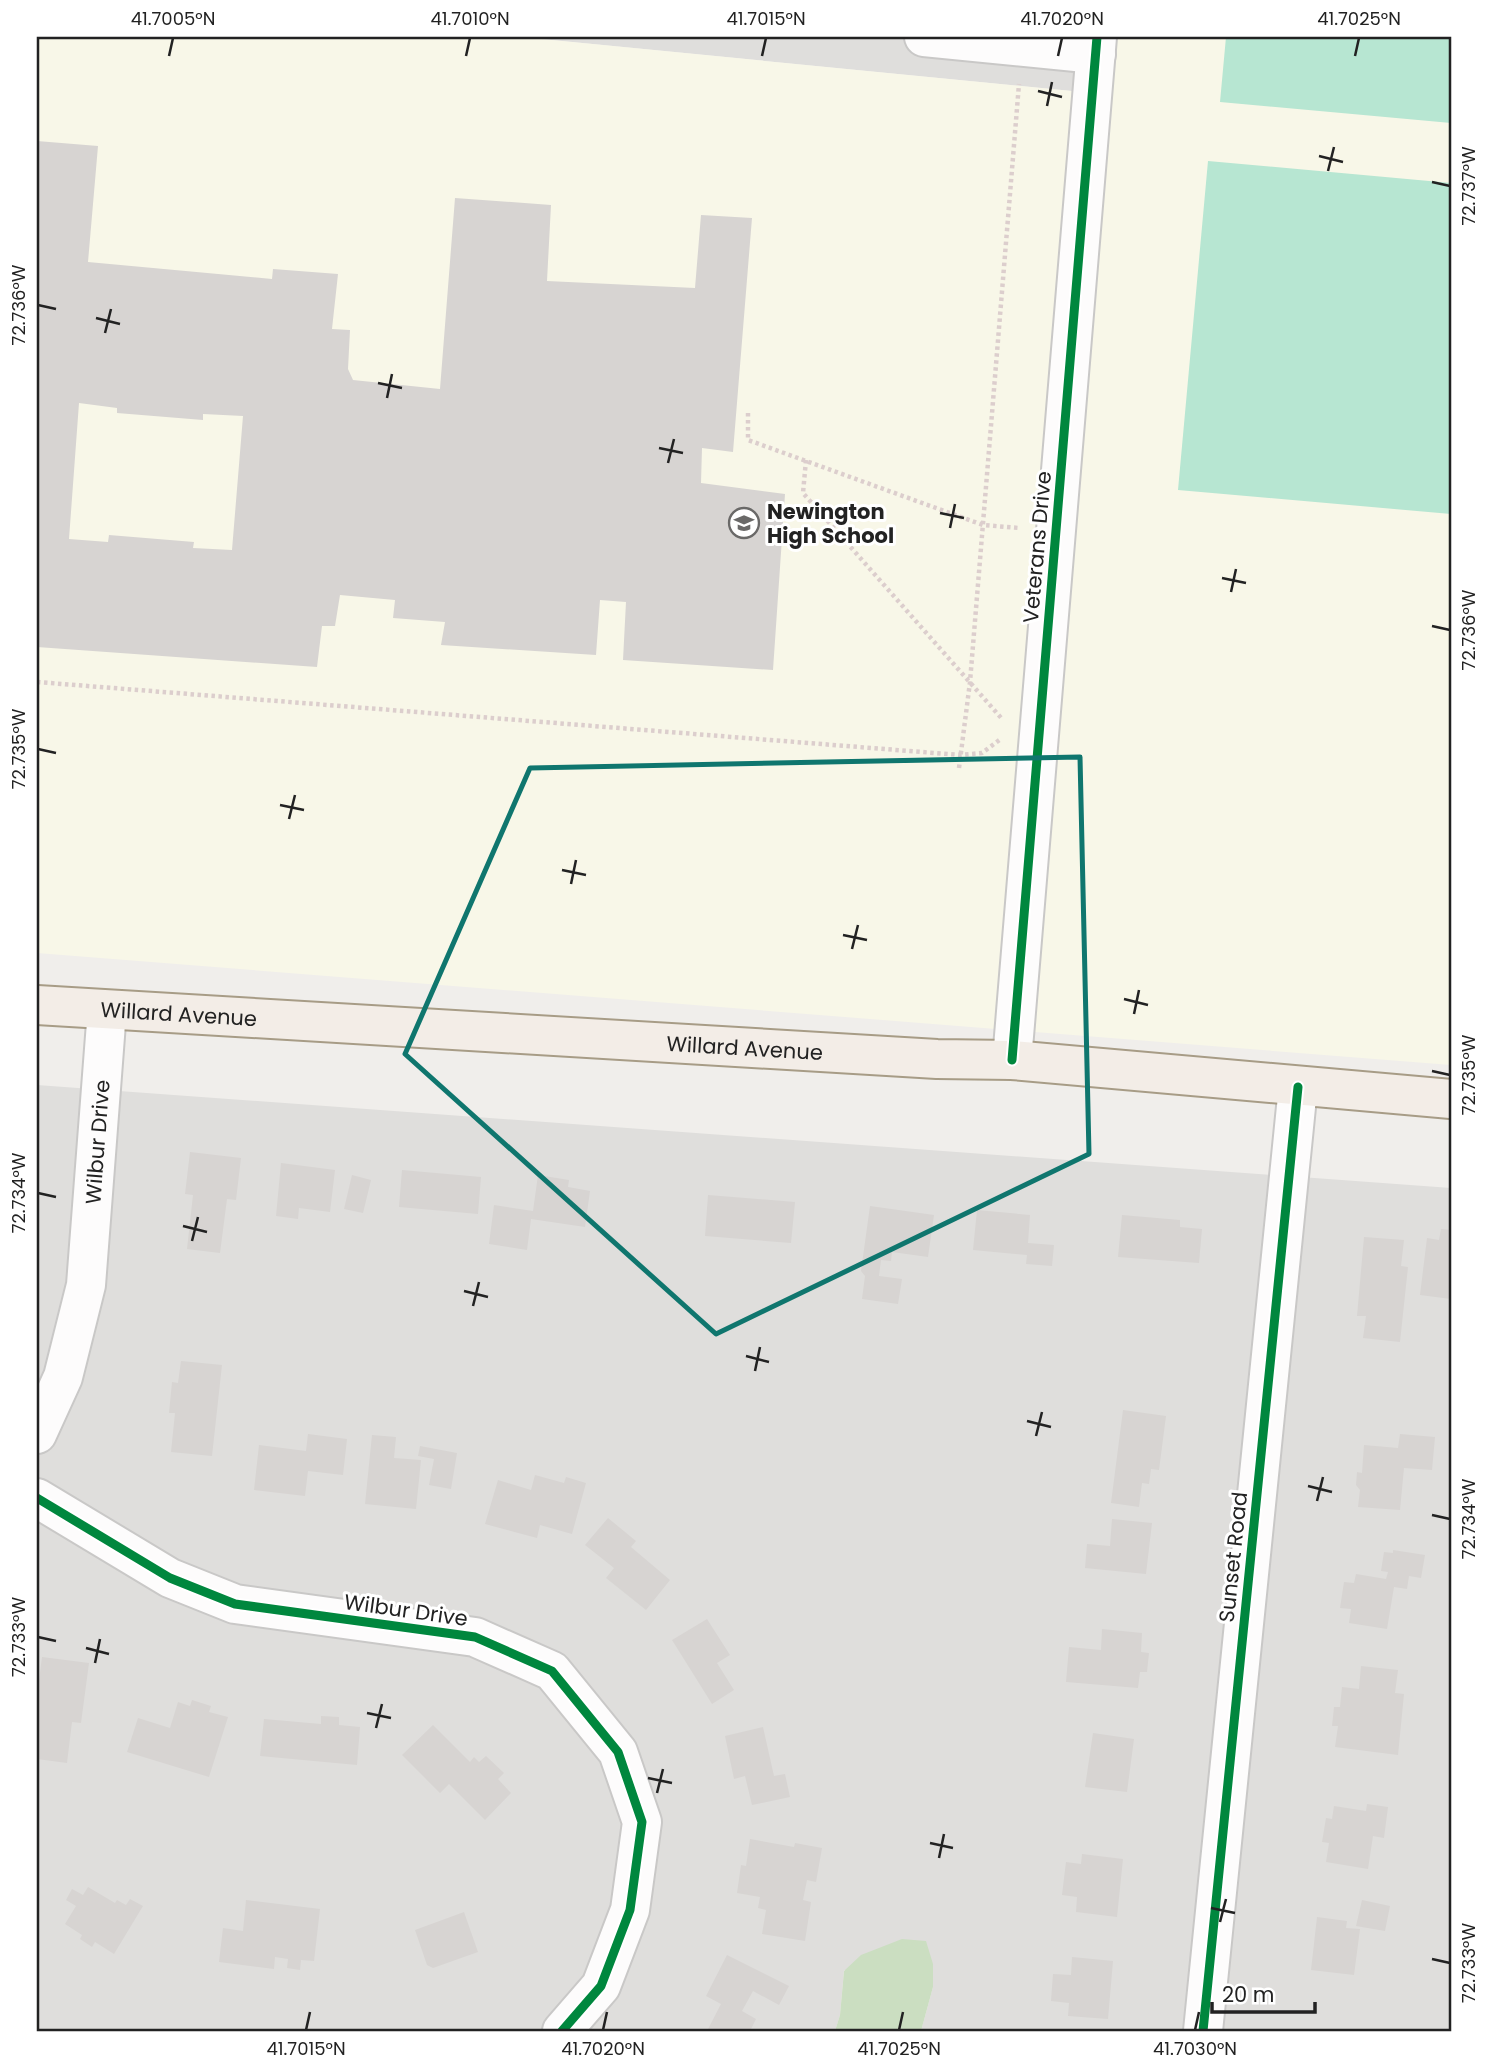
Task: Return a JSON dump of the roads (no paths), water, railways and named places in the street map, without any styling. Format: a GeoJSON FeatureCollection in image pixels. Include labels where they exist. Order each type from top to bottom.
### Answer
{"type":"FeatureCollection","features":[{"type":"Feature","properties":{"kind":"main road","name":"Willard Avenue"},"geometry":{"type":"LineString","coordinates":[[37,1005],[937,1059],[1012,1060],[1451,1099]]}},
{"type":"Feature","properties":{"kind":"street"},"geometry":{"type":"LineString","coordinates":[[936,38],[1096,45]]}},
{"type":"Feature","properties":{"kind":"street","name":"Veterans Drive"},"geometry":{"type":"LineString","coordinates":[[1012,1060],[1096,45]]}},
{"type":"Feature","properties":{"kind":"street","name":"Wilbur Drive"},"geometry":{"type":"LineString","coordinates":[[37,1434],[63,1377],[86,1285],[107,1010]]}},
{"type":"Feature","properties":{"kind":"street","name":"Sunset Road"},"geometry":{"type":"LineString","coordinates":[[1203,2031],[1298,1087]]}},
{"type":"Feature","properties":{"kind":"street","name":"Wilbur Drive"},"geometry":{"type":"LineString","coordinates":[[37,1497],[170,1578],[235,1604],[475,1637],[552,1671],[618,1752],[642,1822],[630,1910],[601,1986],[562,2031]]}},
{"type":"Feature","properties":{"kind":"place","name":"Newington High School"},"geometry":{"type":"Point","coordinates":[744,523]}}]}
